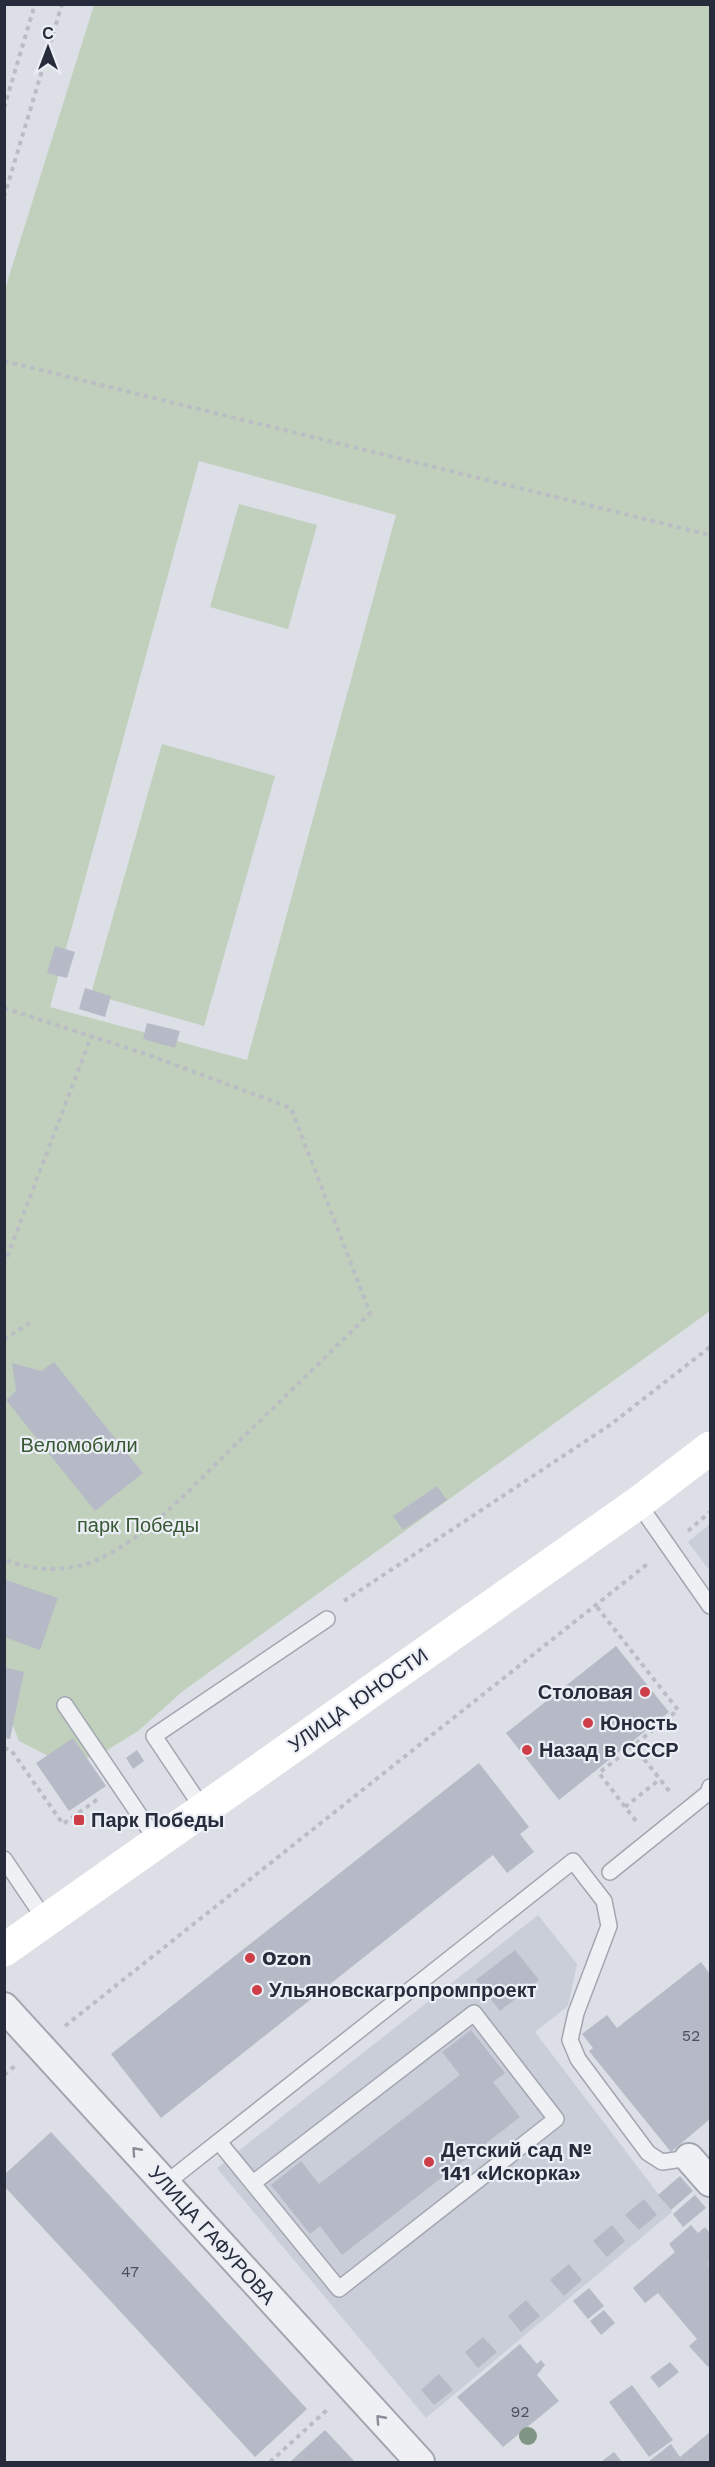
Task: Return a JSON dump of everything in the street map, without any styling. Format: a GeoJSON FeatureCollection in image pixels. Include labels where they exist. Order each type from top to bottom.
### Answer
{"type":"FeatureCollection","features":[{"type":"Feature","properties":{"kind":"main road","name":"УЛИЦА ЮНОСТИ"},"geometry":{"type":"LineString","coordinates":[[4,1950],[638,1503],[711,1448]]}},
{"type":"Feature","properties":{"kind":"street","name":"УЛИЦА ГАФУРОВА"},"geometry":{"type":"LineString","coordinates":[[4,2007],[420,2463]]}},
{"type":"Feature","properties":{"kind":"street"},"geometry":{"type":"LineString","coordinates":[[689,2158],[711,2182]]}},
{"type":"Feature","properties":{"kind":"lane"},"geometry":{"type":"LineString","coordinates":[[638,1503],[667,1548],[711,1606]]}},
{"type":"Feature","properties":{"kind":"lane"},"geometry":{"type":"LineString","coordinates":[[203,1809],[154,1736],[327,1619]]}},
{"type":"Feature","properties":{"kind":"lane"},"geometry":{"type":"LineString","coordinates":[[65,1705],[157,1841]]}},
{"type":"Feature","properties":{"kind":"lane"},"geometry":{"type":"LineString","coordinates":[[610,1872],[708,1793],[711,1787]]}},
{"type":"Feature","properties":{"kind":"lane"},"geometry":{"type":"LineString","coordinates":[[4,1859],[45,1920]]}},
{"type":"Feature","properties":{"kind":"lane"},"geometry":{"type":"LineString","coordinates":[[165,2184],[573,1861],[604,1901],[609,1926],[576,2013],[570,2040],[578,2059],[648,2153],[662,2162],[689,2158]]}},
{"type":"Feature","properties":{"kind":"lane"},"geometry":{"type":"LineString","coordinates":[[219,2142],[339,2289],[556,2120],[474,2013],[253,2183]]}},
{"type":"Feature","properties":{"kind":"path"},"geometry":{"type":"LineString","coordinates":[[4,108],[35,4]]}},
{"type":"Feature","properties":{"kind":"path"},"geometry":{"type":"LineString","coordinates":[[4,197],[62,4]]}},
{"type":"Feature","properties":{"kind":"path"},"geometry":{"type":"LineString","coordinates":[[4,361],[711,535]]}},
{"type":"Feature","properties":{"kind":"path"},"geometry":{"type":"LineString","coordinates":[[4,1008],[146,1054],[291,1108],[370,1313],[174,1504],[130,1540],[96,1560],[55,1570],[16,1565],[4,1559]]}},
{"type":"Feature","properties":{"kind":"path"},"geometry":{"type":"LineString","coordinates":[[4,1265],[91,1036]]}},
{"type":"Feature","properties":{"kind":"path"},"geometry":{"type":"LineString","coordinates":[[4,1340],[30,1323]]}},
{"type":"Feature","properties":{"kind":"path"},"geometry":{"type":"LineString","coordinates":[[327,1619],[324,1614],[610,1425],[711,1347]]}},
{"type":"Feature","properties":{"kind":"path"},"geometry":{"type":"LineString","coordinates":[[5,2074],[597,1607],[667,1548]]}},
{"type":"Feature","properties":{"kind":"path"},"geometry":{"type":"LineString","coordinates":[[597,1607],[678,1710],[599,1773],[650,1839]]}},
{"type":"Feature","properties":{"kind":"path"},"geometry":{"type":"LineString","coordinates":[[633,1745],[686,1811]]}},
{"type":"Feature","properties":{"kind":"path"},"geometry":{"type":"LineString","coordinates":[[4,1748],[11,1750],[63,1824],[119,1785]]}},
{"type":"Feature","properties":{"kind":"path"},"geometry":{"type":"LineString","coordinates":[[625,1807],[660,1779]]}},
{"type":"Feature","properties":{"kind":"path"},"geometry":{"type":"LineString","coordinates":[[270,2463],[328,2409]]}},
{"type":"Feature","properties":{"kind":"shaded area"},"geometry":{"type":"Polygon","coordinates":[[[710,1524],[710,1571],[688,1542],[710,1524]]]}},
{"type":"Feature","properties":{"kind":"shaded area","name":"Детский сад № 141 «Искорка»"},"geometry":{"type":"Polygon","coordinates":[[[538,1915],[577,1964],[568,2006],[535,2032],[672,2212],[426,2418],[217,2168],[538,1915]]]}},
{"type":"Feature","properties":{"kind":"green space"},"geometry":{"type":"Polygon","coordinates":[[[94,5],[710,5],[710,1311],[183,1691],[138,1731],[96,1757],[56,1760],[19,1741],[10,1718],[5,1713],[5,289],[94,5]],[[199,461],[50,1007],[247,1060],[396,515],[199,461]]]}},
{"type":"Feature","properties":{"kind":"green space"},"geometry":{"type":"Polygon","coordinates":[[[239,504],[317,525],[288,629],[210,607],[239,504]]]}},
{"type":"Feature","properties":{"kind":"green space"},"geometry":{"type":"Polygon","coordinates":[[[162,744],[275,776],[204,1026],[91,994],[162,744]]]}},
{"type":"Feature","properties":{"kind":"building"},"geometry":{"type":"Polygon","coordinates":[[[55,946],[75,952],[67,978],[47,973],[55,946]]]}},
{"type":"Feature","properties":{"kind":"building"},"geometry":{"type":"Polygon","coordinates":[[[85,988],[111,996],[105,1017],[79,1009],[85,988]]]}},
{"type":"Feature","properties":{"kind":"building"},"geometry":{"type":"Polygon","coordinates":[[[147,1023],[180,1031],[175,1048],[143,1039],[147,1023]]]}},
{"type":"Feature","properties":{"kind":"building"},"geometry":{"type":"Polygon","coordinates":[[[54,1362],[143,1473],[95,1511],[6,1400],[16,1391],[12,1363],[41,1371],[54,1362]]]}},
{"type":"Feature","properties":{"kind":"building"},"geometry":{"type":"Polygon","coordinates":[[[437,1486],[447,1500],[403,1530],[393,1516],[437,1486]]]}},
{"type":"Feature","properties":{"kind":"building"},"geometry":{"type":"Polygon","coordinates":[[[6,1580],[58,1598],[40,1650],[4,1637],[6,1580]]]}},
{"type":"Feature","properties":{"kind":"building","name":"Юность"},"geometry":{"type":"Polygon","coordinates":[[[616,1646],[669,1712],[559,1800],[506,1733],[616,1646]]]}},
{"type":"Feature","properties":{"kind":"building"},"geometry":{"type":"Polygon","coordinates":[[[4,1667],[24,1672],[10,1739],[4,1738],[4,1667]]]}},
{"type":"Feature","properties":{"kind":"building"},"geometry":{"type":"Polygon","coordinates":[[[73,1738],[106,1786],[69,1811],[36,1763],[73,1738]]]}},
{"type":"Feature","properties":{"kind":"building"},"geometry":{"type":"Polygon","coordinates":[[[137,1750],[144,1761],[133,1769],[126,1758],[137,1750]]]}},
{"type":"Feature","properties":{"kind":"building","name":"Ульяновскагропромпроект"},"geometry":{"type":"Polygon","coordinates":[[[479,1763],[529,1827],[520,1834],[534,1852],[507,1873],[493,1855],[161,2118],[111,2054],[479,1763]]]}},
{"type":"Feature","properties":{"kind":"building"},"geometry":{"type":"Polygon","coordinates":[[[515,1950],[539,1980],[500,2011],[476,1980],[515,1950]]]}},
{"type":"Feature","properties":{"kind":"building"},"geometry":{"type":"Polygon","coordinates":[[[701,1962],[710,1974],[710,2119],[671,2152],[589,2051],[593,2048],[582,2034],[607,2015],[617,2028],[701,1962]]]}},
{"type":"Feature","properties":{"kind":"building"},"geometry":{"type":"Polygon","coordinates":[[[471,2030],[505,2073],[493,2082],[520,2117],[342,2255],[320,2226],[310,2234],[271,2185],[301,2161],[319,2184],[460,2075],[442,2052],[471,2030]]]}},
{"type":"Feature","properties":{"kind":"building"},"geometry":{"type":"Polygon","coordinates":[[[51,2132],[307,2409],[255,2457],[4,2186],[4,2175],[51,2132]]]}},
{"type":"Feature","properties":{"kind":"building"},"geometry":{"type":"Polygon","coordinates":[[[680,2176],[693,2191],[671,2210],[658,2195],[680,2176]]]}},
{"type":"Feature","properties":{"kind":"building"},"geometry":{"type":"Polygon","coordinates":[[[695,2195],[706,2208],[683,2227],[673,2214],[695,2195]]]}},
{"type":"Feature","properties":{"kind":"building"},"geometry":{"type":"Polygon","coordinates":[[[644,2199],[657,2215],[639,2230],[625,2215],[644,2199]]]}},
{"type":"Feature","properties":{"kind":"building"},"geometry":{"type":"Polygon","coordinates":[[[612,2225],[625,2241],[607,2257],[593,2241],[612,2225]]]}},
{"type":"Feature","properties":{"kind":"building"},"geometry":{"type":"Polygon","coordinates":[[[691,2225],[698,2233],[705,2227],[710,2233],[710,2261],[708,2264],[710,2267],[710,2365],[708,2367],[689,2346],[697,2339],[658,2293],[645,2303],[633,2288],[675,2252],[669,2244],[691,2225]]]}},
{"type":"Feature","properties":{"kind":"building"},"geometry":{"type":"Polygon","coordinates":[[[569,2264],[582,2280],[564,2296],[550,2280],[569,2264]]]}},
{"type":"Feature","properties":{"kind":"building"},"geometry":{"type":"Polygon","coordinates":[[[589,2288],[604,2306],[588,2319],[573,2301],[589,2288]]]}},
{"type":"Feature","properties":{"kind":"building"},"geometry":{"type":"Polygon","coordinates":[[[526,2300],[540,2316],[521,2332],[508,2316],[526,2300]]]}},
{"type":"Feature","properties":{"kind":"building"},"geometry":{"type":"Polygon","coordinates":[[[604,2310],[615,2323],[601,2335],[590,2321],[604,2310]]]}},
{"type":"Feature","properties":{"kind":"building"},"geometry":{"type":"Polygon","coordinates":[[[483,2337],[497,2352],[478,2368],[465,2352],[483,2337]]]}},
{"type":"Feature","properties":{"kind":"building"},"geometry":{"type":"Polygon","coordinates":[[[520,2344],[537,2364],[541,2360],[545,2365],[537,2375],[559,2401],[503,2447],[457,2397],[520,2344]]]}},
{"type":"Feature","properties":{"kind":"building"},"geometry":{"type":"Polygon","coordinates":[[[670,2362],[679,2372],[659,2388],[650,2377],[670,2362]]]}},
{"type":"Feature","properties":{"kind":"building"},"geometry":{"type":"Polygon","coordinates":[[[439,2374],[453,2390],[434,2405],[421,2390],[439,2374]]]}},
{"type":"Feature","properties":{"kind":"building"},"geometry":{"type":"Polygon","coordinates":[[[632,2385],[673,2440],[649,2457],[609,2402],[632,2385]]]}},
{"type":"Feature","properties":{"kind":"building"},"geometry":{"type":"Polygon","coordinates":[[[325,2430],[355,2462],[290,2462],[325,2430]]]}},
{"type":"Feature","properties":{"kind":"building"},"geometry":{"type":"Polygon","coordinates":[[[710,2432],[710,2462],[648,2462],[671,2444],[680,2457],[710,2432]]]}},
{"type":"Feature","properties":{"kind":"building"},"geometry":{"type":"Polygon","coordinates":[[[614,2452],[622,2462],[601,2462],[614,2452]]]}},
{"type":"Feature","properties":{"kind":"place","name":"Столовая"},"geometry":{"type":"Point","coordinates":[645,1692]}},
{"type":"Feature","properties":{"kind":"place","name":"Юность"},"geometry":{"type":"Point","coordinates":[588,1723]}},
{"type":"Feature","properties":{"kind":"place","name":"Назад в СССР"},"geometry":{"type":"Point","coordinates":[527,1750]}},
{"type":"Feature","properties":{"kind":"place","name":"Парк Победы"},"geometry":{"type":"Point","coordinates":[79,1820]}},
{"type":"Feature","properties":{"kind":"place","name":"Ozon"},"geometry":{"type":"Point","coordinates":[250,1958]}},
{"type":"Feature","properties":{"kind":"place","name":"Ульяновскагропромпроект"},"geometry":{"type":"Point","coordinates":[257,1990]}},
{"type":"Feature","properties":{"kind":"place","name":"Детский сад № 141 «Искорка»"},"geometry":{"type":"Point","coordinates":[429,2162]}},
{"type":"Feature","properties":{"kind":"park label","name":"Веломобили"},"geometry":{"type":"Point","coordinates":[79,1445]}},
{"type":"Feature","properties":{"kind":"park label","name":"парк Победы"},"geometry":{"type":"Point","coordinates":[138,1525]}}]}
